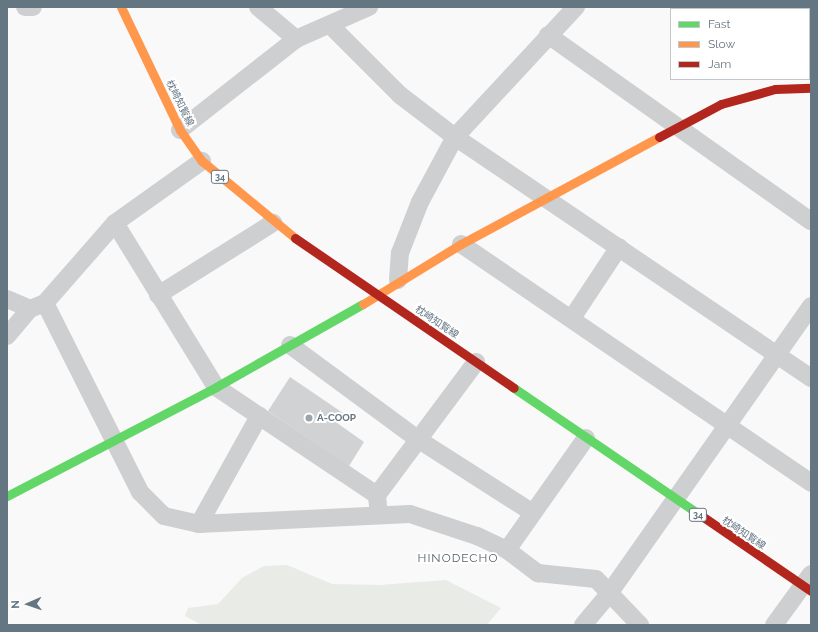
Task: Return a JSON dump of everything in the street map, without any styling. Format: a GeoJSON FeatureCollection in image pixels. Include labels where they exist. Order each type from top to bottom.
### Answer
{"type":"FeatureCollection","features":[{"type":"Feature","properties":{"kind":"street"},"geometry":{"type":"LineString","coordinates":[[25,7],[33,7]]}},
{"type":"Feature","properties":{"kind":"street","name":"枕崎知覧線"},"geometry":{"type":"LineString","coordinates":[[121,7],[180,130],[202,161],[273,223],[676,500],[808,583]]}},
{"type":"Feature","properties":{"kind":"street"},"geometry":{"type":"LineString","coordinates":[[258,7],[296,39]]}},
{"type":"Feature","properties":{"kind":"street"},"geometry":{"type":"LineString","coordinates":[[180,130],[296,39],[369,7]]}},
{"type":"Feature","properties":{"kind":"street"},"geometry":{"type":"LineString","coordinates":[[398,280],[400,253],[420,202],[455,137],[548,35],[576,7]]}},
{"type":"Feature","properties":{"kind":"street"},"geometry":{"type":"LineString","coordinates":[[330,25],[400,95],[455,137],[544,199],[619,247],[811,378]]}},
{"type":"Feature","properties":{"kind":"street"},"geometry":{"type":"LineString","coordinates":[[548,35],[811,221]]}},
{"type":"Feature","properties":{"kind":"street"},"geometry":{"type":"LineString","coordinates":[[7,496],[112,439],[216,387],[379,295],[398,280],[461,244],[721,104],[769,84],[811,88]]}},
{"type":"Feature","properties":{"kind":"street"},"geometry":{"type":"LineString","coordinates":[[7,336],[115,223],[202,161]]}},
{"type":"Feature","properties":{"kind":"street"},"geometry":{"type":"LineString","coordinates":[[115,223],[216,387],[377,495]]}},
{"type":"Feature","properties":{"kind":"street"},"geometry":{"type":"LineString","coordinates":[[158,295],[273,223]]}},
{"type":"Feature","properties":{"kind":"street"},"geometry":{"type":"LineString","coordinates":[[461,244],[572,318],[726,426],[811,483]]}},
{"type":"Feature","properties":{"kind":"street"},"geometry":{"type":"LineString","coordinates":[[572,318],[619,247]]}},
{"type":"Feature","properties":{"kind":"street"},"geometry":{"type":"LineString","coordinates":[[7,299],[37,306],[140,492],[164,516],[199,524],[379,513],[410,514],[444,523],[507,550],[538,573],[596,579],[608,595],[640,625]]}},
{"type":"Feature","properties":{"kind":"street"},"geometry":{"type":"LineString","coordinates":[[583,625],[608,595],[676,500],[726,426],[811,306]]}},
{"type":"Feature","properties":{"kind":"street"},"geometry":{"type":"LineString","coordinates":[[290,345],[419,440],[533,513]]}},
{"type":"Feature","properties":{"kind":"street"},"geometry":{"type":"LineString","coordinates":[[379,513],[377,495],[476,362]]}},
{"type":"Feature","properties":{"kind":"street"},"geometry":{"type":"LineString","coordinates":[[199,524],[259,416]]}},
{"type":"Feature","properties":{"kind":"street"},"geometry":{"type":"LineString","coordinates":[[507,550],[586,438]]}},
{"type":"Feature","properties":{"kind":"street"},"geometry":{"type":"LineString","coordinates":[[774,625],[808,583]]}},
{"type":"Feature","properties":{"kind":"shaded area"},"geometry":{"type":"Polygon","coordinates":[[[287,565],[332,584],[380,585],[446,580],[501,608],[487,625],[202,625],[185,616],[188,608],[218,604],[242,578],[264,566],[287,565]]]}},
{"type":"Feature","properties":{"kind":"building","name":"A-COOP"},"geometry":{"type":"Polygon","coordinates":[[[290,377],[343,413],[337,423],[364,442],[349,466],[268,411],[290,377]]]}},
{"type":"Feature","properties":{"kind":"traffic: fast"},"geometry":{"type":"LineString","coordinates":[[7,496],[216,387],[363,304]]}},
{"type":"Feature","properties":{"kind":"traffic: fast"},"geometry":{"type":"LineString","coordinates":[[514,388],[699,514]]}},
{"type":"Feature","properties":{"kind":"traffic: slow"},"geometry":{"type":"LineString","coordinates":[[121,7],[180,130],[202,161],[295,238]]}},
{"type":"Feature","properties":{"kind":"traffic: slow"},"geometry":{"type":"LineString","coordinates":[[363,304],[461,244],[659,137]]}},
{"type":"Feature","properties":{"kind":"traffic: jam"},"geometry":{"type":"LineString","coordinates":[[659,137],[721,104],[775,89],[811,88]]}},
{"type":"Feature","properties":{"kind":"traffic: jam"},"geometry":{"type":"LineString","coordinates":[[295,238],[514,388]]}},
{"type":"Feature","properties":{"kind":"traffic: jam"},"geometry":{"type":"LineString","coordinates":[[699,514],[811,591]]}},
{"type":"Feature","properties":{"kind":"place","name":"A-COOP"},"geometry":{"type":"Point","coordinates":[309,418]}},
{"type":"Feature","properties":{"kind":"district","name":"HINODECHO"},"geometry":{"type":"Point","coordinates":[458,559]}}]}
